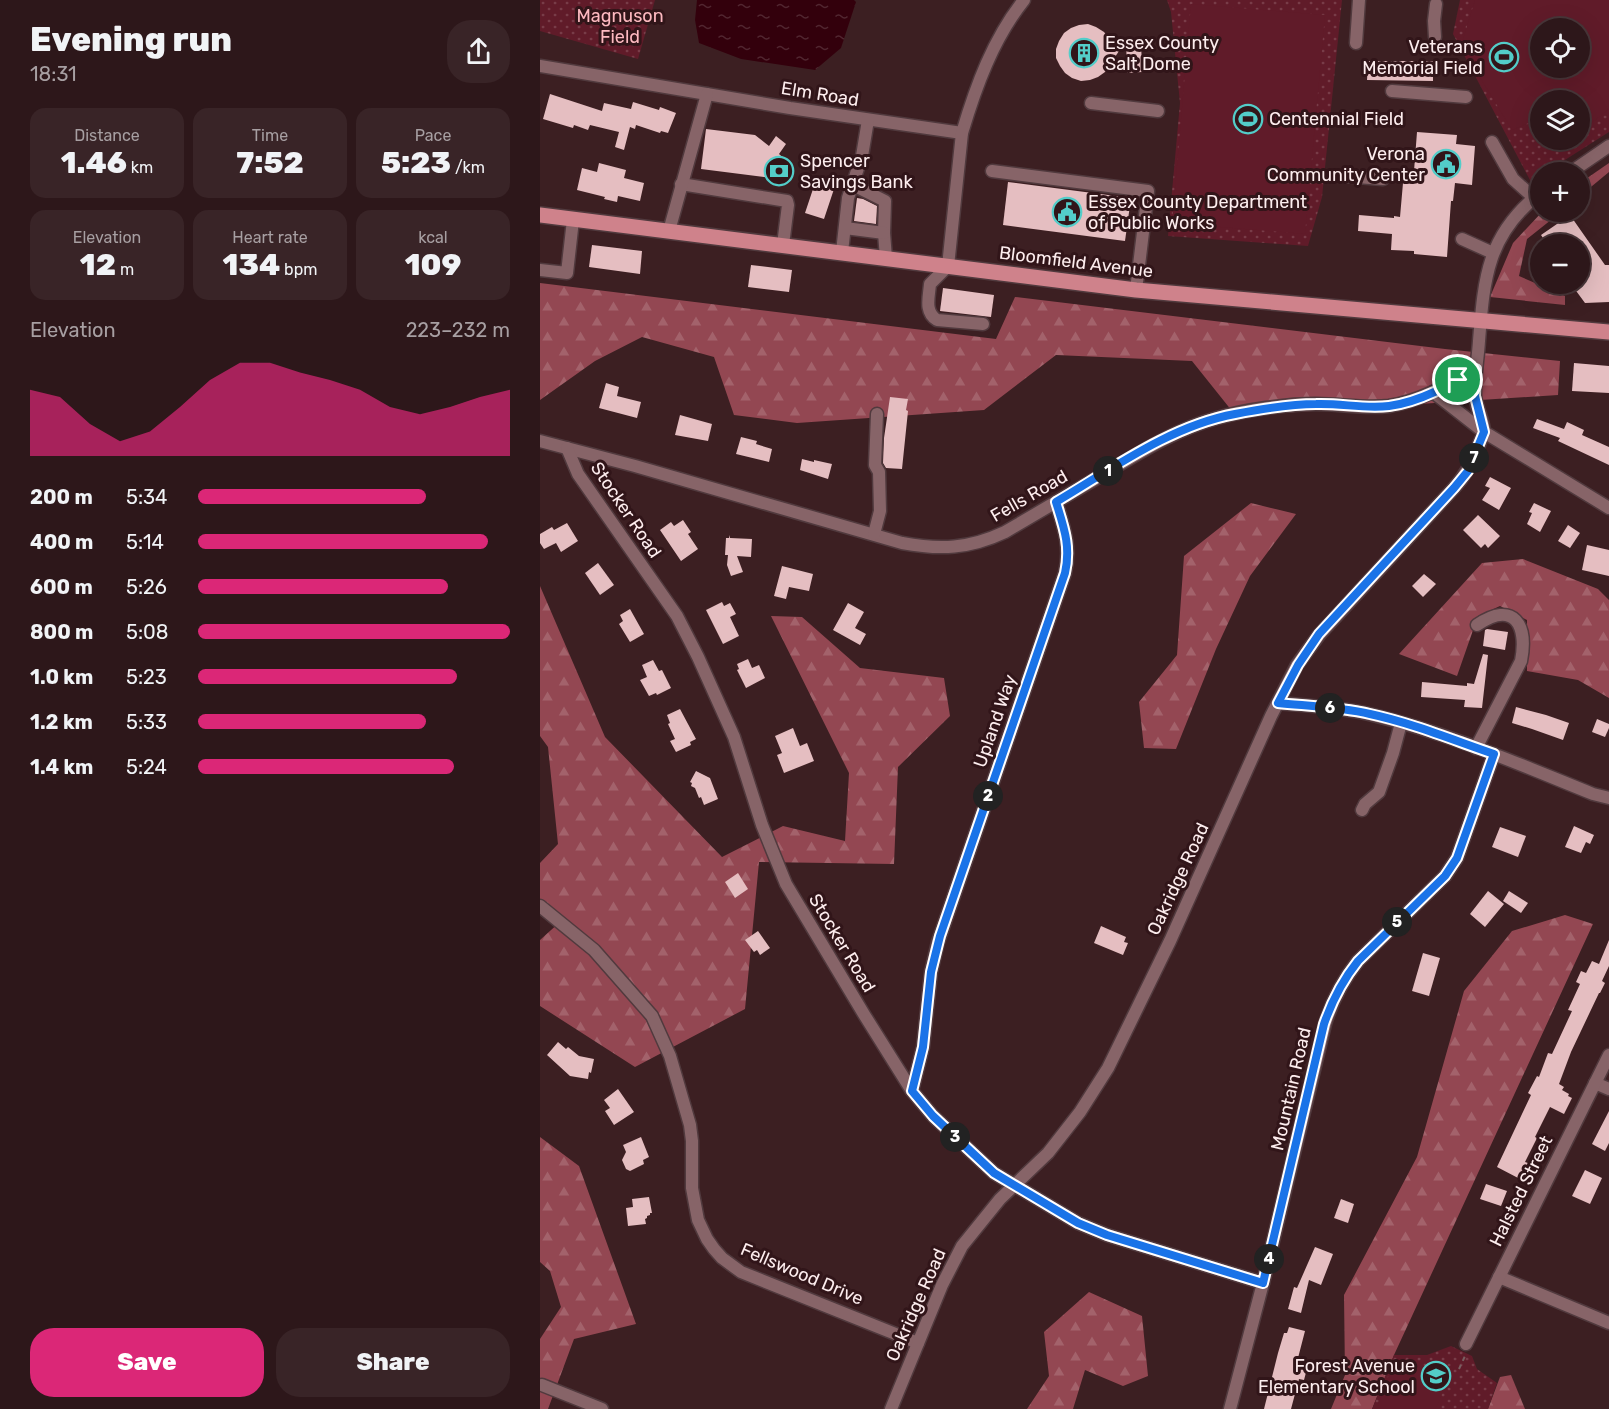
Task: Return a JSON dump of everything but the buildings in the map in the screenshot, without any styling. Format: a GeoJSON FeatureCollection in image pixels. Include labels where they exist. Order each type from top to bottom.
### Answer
{"type":"FeatureCollection","features":[{"type":"Feature","properties":{"kind":"main road","name":"Bloomfield Avenue"},"geometry":{"type":"LineString","coordinates":[[540,215],[1136,290],[1609,332]]}},
{"type":"Feature","properties":{"kind":"street"},"geometry":{"type":"LineString","coordinates":[[983,324],[937,320],[931,317],[928,309],[930,284],[948,266],[963,133],[968,112],[993,49],[1011,17],[1024,0]]}},
{"type":"Feature","properties":{"kind":"street"},"geometry":{"type":"LineString","coordinates":[[1356,43],[1358,1]]}},
{"type":"Feature","properties":{"kind":"street"},"geometry":{"type":"LineString","coordinates":[[1435,37],[1436,3]]}},
{"type":"Feature","properties":{"kind":"street","name":"Elm Road"},"geometry":{"type":"LineString","coordinates":[[540,66],[868,120],[963,133]]}},
{"type":"Feature","properties":{"kind":"street"},"geometry":{"type":"LineString","coordinates":[[1392,91],[1466,97]]}},
{"type":"Feature","properties":{"kind":"street"},"geometry":{"type":"LineString","coordinates":[[669,231],[707,94]]}},
{"type":"Feature","properties":{"kind":"street"},"geometry":{"type":"LineString","coordinates":[[1091,103],[1158,111]]}},
{"type":"Feature","properties":{"kind":"street"},"geometry":{"type":"LineString","coordinates":[[842,252],[848,198],[862,156],[868,120]]}},
{"type":"Feature","properties":{"kind":"street"},"geometry":{"type":"LineString","coordinates":[[1492,142],[1513,179],[1530,191]]}},
{"type":"Feature","properties":{"kind":"street"},"geometry":{"type":"LineString","coordinates":[[1586,162],[1609,146]]}},
{"type":"Feature","properties":{"kind":"street"},"geometry":{"type":"LineString","coordinates":[[992,171],[1148,191],[1136,290]]}},
{"type":"Feature","properties":{"kind":"street"},"geometry":{"type":"LineString","coordinates":[[1344,176],[1383,179]]}},
{"type":"Feature","properties":{"kind":"street"},"geometry":{"type":"LineString","coordinates":[[681,184],[787,201],[783,245]]}},
{"type":"Feature","properties":{"kind":"street"},"geometry":{"type":"LineString","coordinates":[[853,185],[885,201],[886,258]]}},
{"type":"Feature","properties":{"kind":"street"},"geometry":{"type":"LineString","coordinates":[[1484,432],[1475,396],[1484,284],[1493,253],[1513,220],[1530,203]]}},
{"type":"Feature","properties":{"kind":"street"},"geometry":{"type":"LineString","coordinates":[[540,270],[567,273],[573,219]]}},
{"type":"Feature","properties":{"kind":"street"},"geometry":{"type":"LineString","coordinates":[[845,228],[884,233]]}},
{"type":"Feature","properties":{"kind":"street"},"geometry":{"type":"LineString","coordinates":[[1462,239],[1493,253]]}},
{"type":"Feature","properties":{"kind":"street","name":"Fells Road"},"geometry":{"type":"LineString","coordinates":[[540,441],[902,543],[927,547],[954,547],[981,542],[1005,532],[1160,441],[1216,418],[1303,404],[1391,406],[1433,392],[1476,369]]}},
{"type":"Feature","properties":{"kind":"street"},"geometry":{"type":"LineString","coordinates":[[1433,392],[1484,432],[1609,508]]}},
{"type":"Feature","properties":{"kind":"street"},"geometry":{"type":"LineString","coordinates":[[874,534],[880,511],[879,472],[875,465],[877,414]]}},
{"type":"Feature","properties":{"kind":"street","name":"Oakridge Road"},"geometry":{"type":"LineString","coordinates":[[891,1409],[942,1285],[962,1246],[1000,1199],[1048,1153],[1108,1068],[1170,941],[1278,703],[1298,665],[1319,634],[1461,480],[1474,459],[1484,432]]}},
{"type":"Feature","properties":{"kind":"street","name":"Stocker Road"},"geometry":{"type":"LineString","coordinates":[[567,448],[578,474],[676,616],[698,657],[734,736],[762,825],[786,884],[912,1091],[933,1116],[994,1173],[1078,1223],[1107,1235],[1263,1283]]}},
{"type":"Feature","properties":{"kind":"street","name":"Upland Way"},"geometry":{"type":"LineString","coordinates":[[912,1091],[923,1047],[931,972],[940,936],[1068,562],[1068,544],[1056,502]]}},
{"type":"Feature","properties":{"kind":"street"},"geometry":{"type":"LineString","coordinates":[[1476,748],[1521,661],[1523,648],[1520,628],[1508,615],[1500,614],[1489,617],[1477,625]]}},
{"type":"Feature","properties":{"kind":"street"},"geometry":{"type":"LineString","coordinates":[[1278,703],[1337,708],[1371,714],[1494,754],[1593,794],[1609,798]]}},
{"type":"Feature","properties":{"kind":"street"},"geometry":{"type":"LineString","coordinates":[[1362,810],[1365,804],[1379,792],[1401,723]]}},
{"type":"Feature","properties":{"kind":"street","name":"Mountain Road"},"geometry":{"type":"LineString","coordinates":[[1230,1409],[1263,1283],[1324,1024],[1334,998],[1348,973],[1358,961],[1453,866],[1461,850],[1494,754]]}},
{"type":"Feature","properties":{"kind":"street","name":"Fellswood Drive"},"geometry":{"type":"LineString","coordinates":[[540,906],[594,950],[652,1016],[670,1056],[687,1112],[692,1141],[692,1188],[696,1210],[702,1230],[714,1249],[741,1272],[918,1342]]}},
{"type":"Feature","properties":{"kind":"street","name":"Halsted Street"},"geometry":{"type":"LineString","coordinates":[[1466,1344],[1609,1054]]}},
{"type":"Feature","properties":{"kind":"street"},"geometry":{"type":"LineString","coordinates":[[1595,1083],[1609,1089]]}},
{"type":"Feature","properties":{"kind":"street"},"geometry":{"type":"LineString","coordinates":[[1499,1277],[1609,1323]]}},
{"type":"Feature","properties":{"kind":"street"},"geometry":{"type":"LineString","coordinates":[[542,1385],[602,1409]]}},
{"type":"Feature","properties":{"kind":"green space","name":"Magnuson Field"},"geometry":{"type":"Polygon","coordinates":[[[540,0],[655,0],[638,59],[540,31],[540,0]]]}},
{"type":"Feature","properties":{"kind":"green space","name":"Centennial Field"},"geometry":{"type":"Polygon","coordinates":[[[1167,0],[1342,0],[1322,197],[1308,246],[1168,236],[1180,103],[1171,12],[1167,0]]]}},
{"type":"Feature","properties":{"kind":"green space","name":"Veterans Memorial Field"},"geometry":{"type":"Polygon","coordinates":[[[1460,0],[1609,0],[1609,132],[1590,144],[1590,90],[1530,90],[1530,150],[1581,150],[1562,162],[1530,162],[1530,180],[1453,34],[1460,0]]]}},
{"type":"Feature","properties":{"kind":"green space","name":"Veterans Memorial Field"},"geometry":{"type":"Polygon","coordinates":[[[1475,0],[1609,0],[1609,109],[1590,124],[1590,90],[1530,90],[1530,122],[1512,130],[1461,46],[1475,0]]]}},
{"type":"Feature","properties":{"kind":"green space","name":"Centennial Field"},"geometry":{"type":"Polygon","coordinates":[[[1191,4],[1325,15],[1305,234],[1172,223],[1191,4]]]}},
{"type":"Feature","properties":{"kind":"green space"},"geometry":{"type":"Polygon","coordinates":[[[1609,163],[1609,172],[1590,188],[1590,176],[1609,163]]]}},
{"type":"Feature","properties":{"kind":"green space"},"geometry":{"type":"Polygon","coordinates":[[[1533,222],[1548,222],[1533,234],[1530,234],[1527,239],[1519,276],[1530,281],[1530,294],[1560,294],[1565,296],[1565,305],[1490,297],[1513,243],[1533,222]]]}},
{"type":"Feature","properties":{"kind":"green space"},"geometry":{"type":"Polygon","coordinates":[[[540,283],[996,339],[1015,297],[1560,361],[1558,395],[1236,416],[1192,361],[1056,355],[984,410],[797,423],[734,415],[714,357],[642,337],[595,361],[540,400],[540,283]]]}},
{"type":"Feature","properties":{"kind":"green space"},"geometry":{"type":"Polygon","coordinates":[[[1251,503],[1296,514],[1250,576],[1216,649],[1176,749],[1144,748],[1139,702],[1177,655],[1184,556],[1251,503]]]}},
{"type":"Feature","properties":{"kind":"green space"},"geometry":{"type":"Polygon","coordinates":[[[1523,559],[1598,589],[1609,600],[1609,698],[1578,680],[1527,671],[1527,620],[1500,606],[1478,616],[1457,676],[1399,654],[1482,563],[1523,559]]]}},
{"type":"Feature","properties":{"kind":"green space"},"geometry":{"type":"Polygon","coordinates":[[[540,586],[605,737],[722,857],[783,826],[845,841],[849,773],[771,616],[802,617],[860,668],[944,678],[950,716],[898,767],[894,864],[759,862],[745,1009],[635,1067],[540,1006],[540,940],[561,921],[540,904],[540,863],[558,844],[548,747],[540,736],[540,586]]]}},
{"type":"Feature","properties":{"kind":"green space"},"geometry":{"type":"Polygon","coordinates":[[[1565,915],[1593,924],[1394,1355],[1372,1409],[1331,1409],[1345,1375],[1344,1295],[1417,1157],[1464,991],[1512,931],[1565,915]]]}},
{"type":"Feature","properties":{"kind":"green space"},"geometry":{"type":"Polygon","coordinates":[[[540,1137],[579,1166],[636,1324],[574,1339],[548,1409],[540,1409],[540,1339],[561,1307],[550,1271],[540,1262],[540,1137]]]}},
{"type":"Feature","properties":{"kind":"green space"},"geometry":{"type":"Polygon","coordinates":[[[1089,1292],[1142,1316],[1148,1376],[1123,1386],[1085,1370],[1073,1409],[1027,1409],[1049,1376],[1044,1332],[1089,1292]]]}},
{"type":"Feature","properties":{"kind":"green space","name":"Forest Avenue Elementary School"},"geometry":{"type":"Polygon","coordinates":[[[1451,1346],[1472,1356],[1477,1369],[1497,1383],[1488,1409],[1372,1409],[1394,1355],[1427,1355],[1451,1346]]]}},
{"type":"Feature","properties":{"kind":"green space"},"geometry":{"type":"Polygon","coordinates":[[[1399,1360],[1441,1376],[1442,1393],[1435,1409],[1381,1409],[1378,1405],[1393,1363],[1399,1360]]]}},
{"type":"Feature","properties":{"kind":"green space"},"geometry":{"type":"Polygon","coordinates":[[[1511,1375],[1525,1409],[1488,1409],[1500,1377],[1511,1375]]]}},
{"type":"Feature","properties":{"kind":"water"},"geometry":{"type":"Polygon","coordinates":[[[697,0],[854,0],[856,2],[841,48],[815,70],[741,59],[699,43],[695,20],[697,0]]]}},
{"type":"Feature","properties":{"kind":"place","name":"Essex County Salt Dome"},"geometry":{"type":"Point","coordinates":[1084,53]}},
{"type":"Feature","properties":{"kind":"place","name":"Veterans Memorial Field"},"geometry":{"type":"Point","coordinates":[1504,57]}},
{"type":"Feature","properties":{"kind":"place","name":"Centennial Field"},"geometry":{"type":"Point","coordinates":[1248,119]}},
{"type":"Feature","properties":{"kind":"place","name":"Verona Community Center"},"geometry":{"type":"Point","coordinates":[1446,164]}},
{"type":"Feature","properties":{"kind":"place","name":"Spencer Savings Bank"},"geometry":{"type":"Point","coordinates":[779,171]}},
{"type":"Feature","properties":{"kind":"place","name":"Essex County Department of Public Works"},"geometry":{"type":"Point","coordinates":[1067,212]}},
{"type":"Feature","properties":{"kind":"place","name":"Forest Avenue Elementary School"},"geometry":{"type":"Point","coordinates":[1436,1376]}},
{"type":"Feature","properties":{"kind":"route"},"geometry":{"type":"LineString","coordinates":[[1476,369],[1475,396],[1484,432],[1468,471],[1319,634],[1308,648],[1278,703],[1337,708],[1371,714],[1494,754],[1457,858],[1445,876],[1358,961],[1348,973],[1334,998],[1324,1024],[1263,1283],[1107,1235],[1078,1223],[994,1173],[933,1116],[912,1091],[923,1047],[931,972],[940,936],[1068,562],[1067,538],[1056,502],[1152,445],[1216,418],[1303,404],[1391,406],[1424,396],[1458,380],[1476,369]]}}]}
